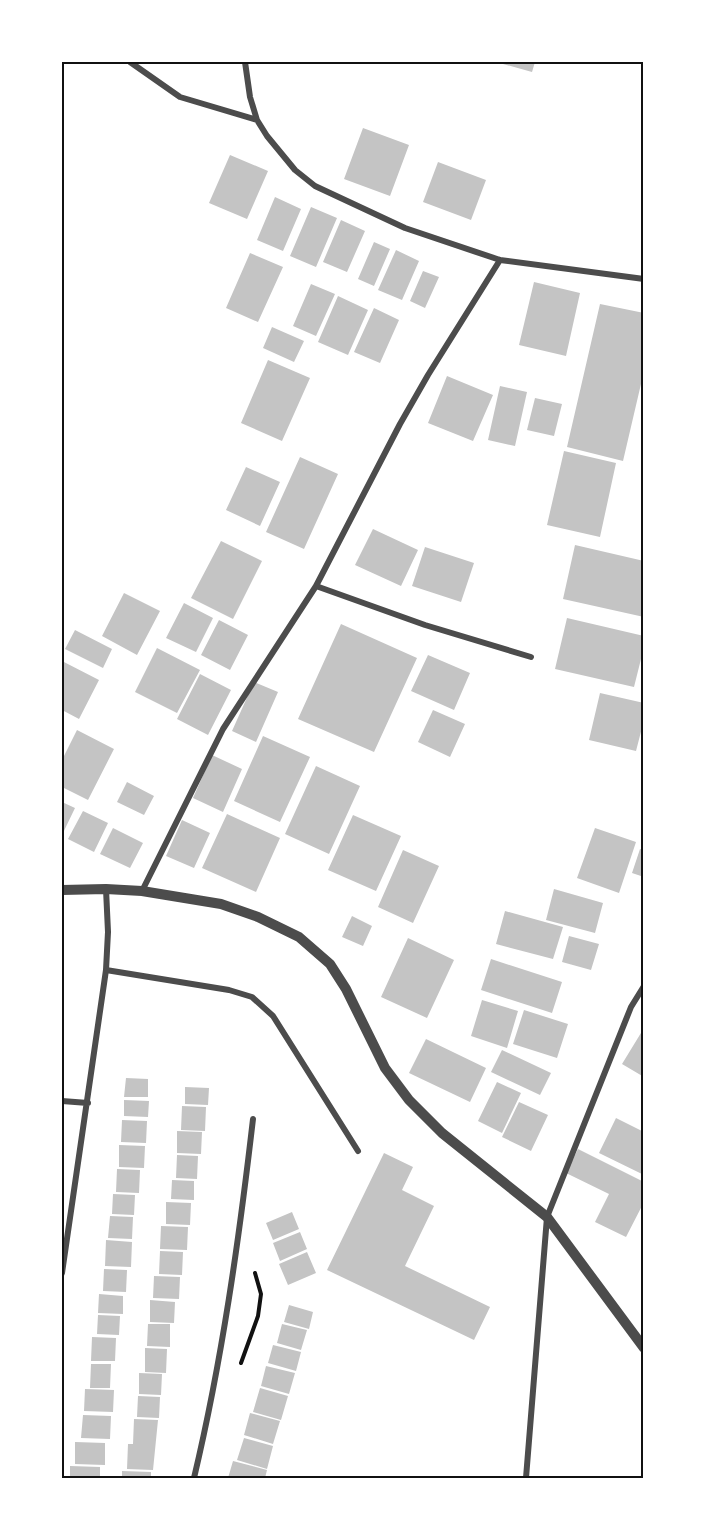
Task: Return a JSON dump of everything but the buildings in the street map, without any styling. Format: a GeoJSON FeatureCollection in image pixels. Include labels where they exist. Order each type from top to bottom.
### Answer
{"type":"FeatureCollection","features":[{"type":"Feature","properties":{"kind":"street"},"geometry":{"type":"LineString","coordinates":[[130,62],[180,97],[257,120]]}},
{"type":"Feature","properties":{"kind":"street"},"geometry":{"type":"LineString","coordinates":[[243,63],[257,120],[295,170],[315,186],[405,228],[500,260],[644,279]]}},
{"type":"Feature","properties":{"kind":"street"},"geometry":{"type":"LineString","coordinates":[[142,891],[223,729],[316,586],[405,414],[500,260]]}},
{"type":"Feature","properties":{"kind":"street"},"geometry":{"type":"LineString","coordinates":[[316,586],[425,625],[531,657]]}},
{"type":"Feature","properties":{"kind":"street"},"geometry":{"type":"LineString","coordinates":[[62,1273],[106,970],[108,932],[106,889]]}},
{"type":"Feature","properties":{"kind":"street"},"geometry":{"type":"LineString","coordinates":[[62,890],[142,891],[221,904],[258,917],[299,937],[330,964],[346,989],[385,1068],[409,1100],[442,1133],[547,1217],[644,1348]]}},
{"type":"Feature","properties":{"kind":"street"},"geometry":{"type":"LineString","coordinates":[[106,970],[229,990],[252,997],[273,1016],[358,1151]]}},
{"type":"Feature","properties":{"kind":"street"},"geometry":{"type":"LineString","coordinates":[[525,1479],[547,1217],[631,1007],[644,986]]}},
{"type":"Feature","properties":{"kind":"street"},"geometry":{"type":"LineString","coordinates":[[62,1101],[88,1103]]}},
{"type":"Feature","properties":{"kind":"street"},"geometry":{"type":"LineString","coordinates":[[194,1479],[211,1407],[240,1233],[254,1119]]}}]}
